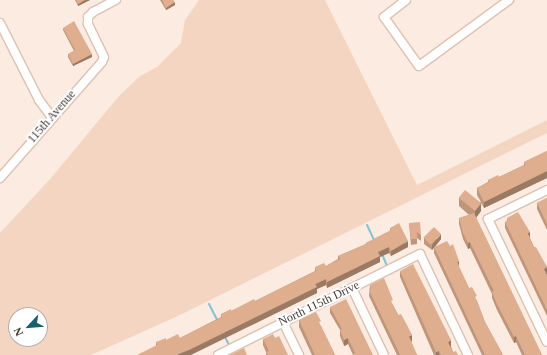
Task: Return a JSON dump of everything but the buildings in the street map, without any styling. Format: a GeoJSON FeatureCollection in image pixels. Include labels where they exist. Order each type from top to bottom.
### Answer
{"type":"FeatureCollection","features":[{"type":"Feature","properties":{"kind":"street","name":"115th Avenue"},"geometry":{"type":"LineString","coordinates":[[0,178],[52,117],[102,62],[104,57],[88,24],[88,17],[93,12],[116,0]]}},
{"type":"Feature","properties":{"kind":"street"},"geometry":{"type":"LineString","coordinates":[[406,0],[384,17],[420,66],[509,0]]}},
{"type":"Feature","properties":{"kind":"street"},"geometry":{"type":"LineString","coordinates":[[0,24],[39,100],[52,117]]}},
{"type":"Feature","properties":{"kind":"street"},"geometry":{"type":"LineString","coordinates":[[547,190],[488,219],[547,342]]}},
{"type":"Feature","properties":{"kind":"street","name":"North 115th Drive"},"geometry":{"type":"LineString","coordinates":[[218,355],[420,254],[468,355]]}},
{"type":"Feature","properties":{"kind":"street"},"geometry":{"type":"LineString","coordinates":[[352,288],[384,355]]}},
{"type":"Feature","properties":{"kind":"street"},"geometry":{"type":"LineString","coordinates":[[283,322],[299,355]]}},
{"type":"Feature","properties":{"kind":"shaded area"},"geometry":{"type":"Polygon","coordinates":[[[199,0],[325,0],[417,185],[547,120],[547,133],[178,316],[91,355],[0,355],[0,233],[51,178],[119,96],[140,76],[157,67],[181,43],[185,20],[199,0]]]}},
{"type":"Feature","properties":{"kind":"waterway"},"geometry":{"type":"LineString","coordinates":[[367,225],[374,240]]}},
{"type":"Feature","properties":{"kind":"waterway"},"geometry":{"type":"LineString","coordinates":[[382,254],[388,268]]}},
{"type":"Feature","properties":{"kind":"waterway"},"geometry":{"type":"LineString","coordinates":[[209,304],[217,320]]}},
{"type":"Feature","properties":{"kind":"waterway"},"geometry":{"type":"LineString","coordinates":[[225,337],[230,347]]}}]}
